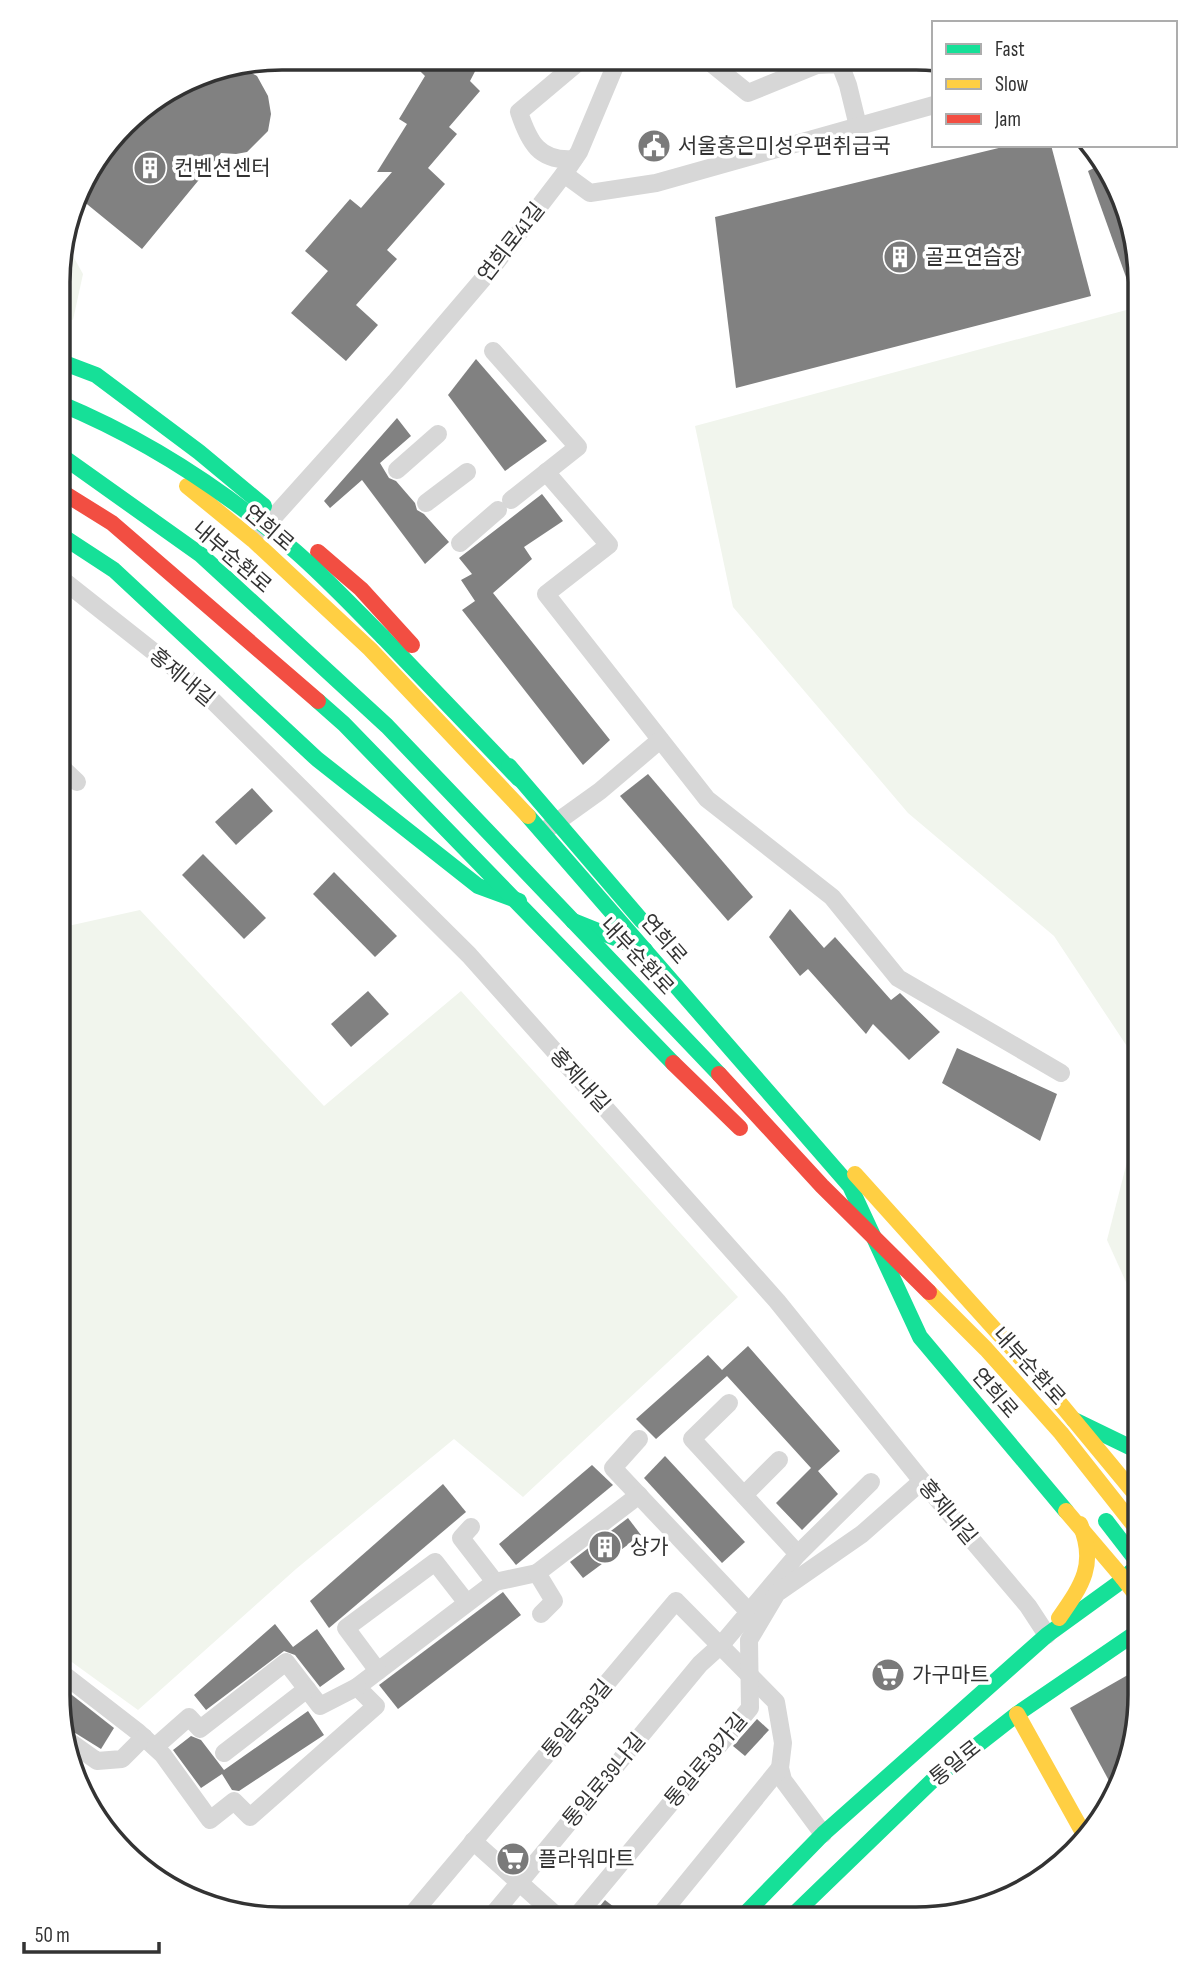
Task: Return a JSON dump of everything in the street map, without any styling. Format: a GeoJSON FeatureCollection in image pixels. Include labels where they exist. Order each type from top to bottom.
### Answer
{"type":"FeatureCollection","features":[{"type":"Feature","properties":{"kind":"main road","name":"연희로"},"geometry":{"type":"LineString","coordinates":[[70,365],[96,375],[199,452],[361,589],[460,698],[519,779]]}},
{"type":"Feature","properties":{"kind":"main road","name":"연희로"},"geometry":{"type":"LineString","coordinates":[[70,392],[253,540],[370,649],[427,712],[650,943],[850,1185],[920,1337],[1080,1524],[1128,1584]]}},
{"type":"Feature","properties":{"kind":"main road"},"geometry":{"type":"LineString","coordinates":[[70,407],[95,417],[159,451],[295,551],[383,637],[558,821],[650,943]]}},
{"type":"Feature","properties":{"kind":"main road","name":"내부순환로"},"geometry":{"type":"LineString","coordinates":[[70,462],[201,555],[387,726],[634,984],[822,1186],[986,1349],[1061,1433],[1128,1518]]}},
{"type":"Feature","properties":{"kind":"main road"},"geometry":{"type":"LineString","coordinates":[[70,497],[112,523],[344,724],[656,1048],[753,1140]]}},
{"type":"Feature","properties":{"kind":"main road"},"geometry":{"type":"LineString","coordinates":[[70,541],[114,570],[317,759],[478,886],[564,918],[650,943]]}},
{"type":"Feature","properties":{"kind":"main road","name":"연희로"},"geometry":{"type":"LineString","coordinates":[[682,968],[885,1210],[1074,1420],[1128,1485]]}},
{"type":"Feature","properties":{"kind":"main road"},"geometry":{"type":"LineString","coordinates":[[791,1177],[930,1319]]}},
{"type":"Feature","properties":{"kind":"main road"},"geometry":{"type":"LineString","coordinates":[[1074,1420],[1128,1446]]}},
{"type":"Feature","properties":{"kind":"main road"},"geometry":{"type":"LineString","coordinates":[[1100,1513],[1128,1549]]}},
{"type":"Feature","properties":{"kind":"main road"},"geometry":{"type":"LineString","coordinates":[[1047,1635],[1072,1601],[1086,1575],[1090,1557],[1080,1524]]}},
{"type":"Feature","properties":{"kind":"main road","name":"통일로"},"geometry":{"type":"LineString","coordinates":[[752,1907],[823,1834],[1047,1635],[1128,1574]]}},
{"type":"Feature","properties":{"kind":"main road","name":"통일로"},"geometry":{"type":"LineString","coordinates":[[801,1907],[934,1779],[1017,1714],[1128,1638]]}},
{"type":"Feature","properties":{"kind":"main road"},"geometry":{"type":"LineString","coordinates":[[1017,1714],[1080,1828]]}},
{"type":"Feature","properties":{"kind":"street"},"geometry":{"type":"LineString","coordinates":[[569,70],[519,112],[527,137],[547,157],[561,160],[569,167],[590,193],[656,183],[932,105]]}},
{"type":"Feature","properties":{"kind":"street","name":"연희로41길"},"geometry":{"type":"LineString","coordinates":[[253,540],[488,273],[569,167],[613,70]]}},
{"type":"Feature","properties":{"kind":"street"},"geometry":{"type":"LineString","coordinates":[[720,70],[748,93],[804,70]]}},
{"type":"Feature","properties":{"kind":"street"},"geometry":{"type":"LineString","coordinates":[[842,70],[858,126]]}},
{"type":"Feature","properties":{"kind":"street"},"geometry":{"type":"LineString","coordinates":[[460,543],[578,447],[493,351]]}},
{"type":"Feature","properties":{"kind":"street"},"geometry":{"type":"LineString","coordinates":[[70,405],[78,396]]}},
{"type":"Feature","properties":{"kind":"street"},"geometry":{"type":"LineString","coordinates":[[397,470],[438,434]]}},
{"type":"Feature","properties":{"kind":"street"},"geometry":{"type":"LineString","coordinates":[[426,503],[467,471]]}},
{"type":"Feature","properties":{"kind":"street"},"geometry":{"type":"LineString","coordinates":[[546,472],[609,545],[546,594],[707,799],[832,897],[898,978],[1061,1073]]}},
{"type":"Feature","properties":{"kind":"street","name":"홍제내길"},"geometry":{"type":"LineString","coordinates":[[70,586],[202,690],[469,955],[777,1301],[922,1481],[1028,1606],[1047,1635]]}},
{"type":"Feature","properties":{"kind":"street"},"geometry":{"type":"LineString","coordinates":[[543,832],[600,791],[660,740]]}},
{"type":"Feature","properties":{"kind":"street"},"geometry":{"type":"LineString","coordinates":[[70,775],[77,782]]}},
{"type":"Feature","properties":{"kind":"street"},"geometry":{"type":"LineString","coordinates":[[729,1403],[692,1439],[798,1554]]}},
{"type":"Feature","properties":{"kind":"street"},"geometry":{"type":"LineString","coordinates":[[639,1440],[613,1468],[743,1618],[749,1640]]}},
{"type":"Feature","properties":{"kind":"street"},"geometry":{"type":"LineString","coordinates":[[744,1495],[779,1460]]}},
{"type":"Feature","properties":{"kind":"street"},"geometry":{"type":"LineString","coordinates":[[749,1640],[777,1592],[862,1534],[922,1481]]}},
{"type":"Feature","properties":{"kind":"street","name":"통일로39나길"},"geometry":{"type":"LineString","coordinates":[[499,1907],[700,1664],[721,1645],[798,1554],[871,1482]]}},
{"type":"Feature","properties":{"kind":"street"},"geometry":{"type":"LineString","coordinates":[[76,1746],[97,1761],[122,1759],[190,1717],[200,1729],[286,1662],[320,1706],[357,1687],[495,1582],[537,1573],[639,1495]]}},
{"type":"Feature","properties":{"kind":"street"},"geometry":{"type":"LineString","coordinates":[[471,1527],[461,1538],[495,1582]]}},
{"type":"Feature","properties":{"kind":"street"},"geometry":{"type":"LineString","coordinates":[[378,1671],[346,1628],[435,1562],[467,1603]]}},
{"type":"Feature","properties":{"kind":"street"},"geometry":{"type":"LineString","coordinates":[[537,1573],[554,1601],[541,1614]]}},
{"type":"Feature","properties":{"kind":"street","name":"통일로39길"},"geometry":{"type":"LineString","coordinates":[[418,1907],[676,1601],[742,1665],[750,1677]]}},
{"type":"Feature","properties":{"kind":"street","name":"통일로39가길"},"geometry":{"type":"LineString","coordinates":[[584,1907],[750,1708],[749,1640]]}},
{"type":"Feature","properties":{"kind":"street"},"geometry":{"type":"LineString","coordinates":[[750,1677],[776,1702],[783,1743],[780,1768],[783,1780],[823,1834]]}},
{"type":"Feature","properties":{"kind":"street"},"geometry":{"type":"LineString","coordinates":[[70,1679],[163,1755],[210,1821],[234,1801],[250,1817],[376,1706],[357,1687]]}},
{"type":"Feature","properties":{"kind":"street"},"geometry":{"type":"LineString","coordinates":[[224,1753],[307,1689]]}},
{"type":"Feature","properties":{"kind":"street"},"geometry":{"type":"LineString","coordinates":[[667,1907],[780,1768]]}},
{"type":"Feature","properties":{"kind":"street"},"geometry":{"type":"LineString","coordinates":[[473,1841],[546,1907]]}},
{"type":"Feature","properties":{"kind":"street"},"geometry":{"type":"LineString","coordinates":[[810,1898],[813,1907]]}},
{"type":"Feature","properties":{"kind":"shaded area"},"geometry":{"type":"Polygon","coordinates":[[[72,254],[83,274],[73,320],[70,319],[72,254]]]}},
{"type":"Feature","properties":{"kind":"shaded area"},"geometry":{"type":"Polygon","coordinates":[[[1128,310],[1128,1048],[1054,936],[908,813],[733,607],[695,426],[1128,310]]]}},
{"type":"Feature","properties":{"kind":"shaded area"},"geometry":{"type":"Polygon","coordinates":[[[140,910],[324,1106],[461,991],[738,1297],[523,1497],[454,1439],[296,1569],[138,1710],[70,1661],[70,926],[140,910]]]}},
{"type":"Feature","properties":{"kind":"shaded area"},"geometry":{"type":"Polygon","coordinates":[[[1128,1158],[1128,1286],[1107,1240],[1128,1158]]]}},
{"type":"Feature","properties":{"kind":"building"},"geometry":{"type":"Polygon","coordinates":[[[419,70],[476,70],[470,81],[480,91],[449,127],[457,134],[428,168],[445,184],[387,250],[397,259],[356,305],[378,325],[346,361],[291,313],[328,271],[305,251],[350,199],[361,208],[392,172],[377,172],[407,124],[399,119],[425,76],[419,70]]]}},
{"type":"Feature","properties":{"kind":"building","name":"컨벤션센터"},"geometry":{"type":"Polygon","coordinates":[[[251,73],[257,76],[268,96],[271,114],[268,131],[247,152],[221,153],[142,249],[85,203],[98,176],[123,142],[142,123],[176,98],[227,77],[251,73]]]}},
{"type":"Feature","properties":{"kind":"building","name":"골프연습장"},"geometry":{"type":"Polygon","coordinates":[[[1003,147],[1052,147],[1091,296],[736,388],[715,217],[1003,147]]]}},
{"type":"Feature","properties":{"kind":"building"},"geometry":{"type":"Polygon","coordinates":[[[1094,168],[1100,176],[1117,214],[1124,240],[1128,283],[1088,171],[1094,168]]]}},
{"type":"Feature","properties":{"kind":"building"},"geometry":{"type":"Polygon","coordinates":[[[476,359],[547,441],[505,471],[448,395],[476,359]]]}},
{"type":"Feature","properties":{"kind":"building"},"geometry":{"type":"Polygon","coordinates":[[[397,418],[411,436],[380,463],[389,478],[396,481],[415,503],[417,510],[424,514],[449,542],[425,564],[362,480],[330,508],[324,501],[397,418]]]}},
{"type":"Feature","properties":{"kind":"building"},"geometry":{"type":"Polygon","coordinates":[[[542,494],[563,521],[524,547],[532,559],[493,593],[610,740],[583,765],[462,610],[475,601],[461,580],[472,574],[459,558],[542,494]]]}},
{"type":"Feature","properties":{"kind":"building"},"geometry":{"type":"Polygon","coordinates":[[[648,774],[753,897],[728,921],[620,796],[648,774]]]}},
{"type":"Feature","properties":{"kind":"building"},"geometry":{"type":"Polygon","coordinates":[[[252,788],[273,811],[236,845],[215,822],[252,788]]]}},
{"type":"Feature","properties":{"kind":"building"},"geometry":{"type":"Polygon","coordinates":[[[203,854],[266,918],[244,939],[182,875],[203,854]]]}},
{"type":"Feature","properties":{"kind":"building"},"geometry":{"type":"Polygon","coordinates":[[[334,872],[397,936],[375,957],[313,894],[334,872]]]}},
{"type":"Feature","properties":{"kind":"building"},"geometry":{"type":"Polygon","coordinates":[[[790,909],[824,948],[835,937],[891,1000],[900,993],[940,1032],[909,1060],[873,1024],[866,1034],[808,969],[800,976],[769,937],[790,909]]]}},
{"type":"Feature","properties":{"kind":"building"},"geometry":{"type":"Polygon","coordinates":[[[368,991],[389,1014],[351,1047],[331,1024],[368,991]]]}},
{"type":"Feature","properties":{"kind":"building"},"geometry":{"type":"Polygon","coordinates":[[[957,1048],[1057,1094],[1040,1141],[942,1083],[957,1048]]]}},
{"type":"Feature","properties":{"kind":"building"},"geometry":{"type":"Polygon","coordinates":[[[748,1346],[840,1451],[818,1471],[838,1494],[802,1530],[776,1503],[811,1468],[727,1376],[656,1439],[636,1419],[708,1355],[722,1370],[748,1346]]]}},
{"type":"Feature","properties":{"kind":"building"},"geometry":{"type":"Polygon","coordinates":[[[665,1456],[745,1542],[722,1563],[644,1478],[665,1456]]]}},
{"type":"Feature","properties":{"kind":"building"},"geometry":{"type":"Polygon","coordinates":[[[592,1465],[613,1485],[516,1565],[499,1544],[592,1465]]]}},
{"type":"Feature","properties":{"kind":"building"},"geometry":{"type":"Polygon","coordinates":[[[443,1484],[466,1512],[329,1628],[310,1601],[443,1484]]]}},
{"type":"Feature","properties":{"kind":"building","name":"상가"},"geometry":{"type":"Polygon","coordinates":[[[628,1518],[641,1535],[583,1578],[570,1562],[628,1518]]]}},
{"type":"Feature","properties":{"kind":"building"},"geometry":{"type":"Polygon","coordinates":[[[503,1592],[521,1615],[398,1709],[379,1685],[503,1592]]]}},
{"type":"Feature","properties":{"kind":"building"},"geometry":{"type":"Polygon","coordinates":[[[275,1624],[293,1647],[317,1629],[345,1669],[320,1687],[295,1655],[284,1651],[206,1710],[194,1695],[275,1624]]]}},
{"type":"Feature","properties":{"kind":"building"},"geometry":{"type":"Polygon","coordinates":[[[1128,1675],[1128,1709],[1124,1737],[1109,1781],[1070,1708],[1128,1675]]]}},
{"type":"Feature","properties":{"kind":"building"},"geometry":{"type":"Polygon","coordinates":[[[70,1693],[114,1728],[101,1749],[73,1732],[70,1693]]]}},
{"type":"Feature","properties":{"kind":"building"},"geometry":{"type":"Polygon","coordinates":[[[308,1711],[324,1735],[239,1791],[232,1790],[222,1774],[201,1788],[173,1750],[191,1736],[201,1740],[224,1770],[308,1711]]]}},
{"type":"Feature","properties":{"kind":"building"},"geometry":{"type":"Polygon","coordinates":[[[757,1719],[769,1730],[745,1756],[733,1746],[757,1719]]]}},
{"type":"Feature","properties":{"kind":"building"},"geometry":{"type":"Polygon","coordinates":[[[605,1900],[614,1907],[599,1907],[605,1900]]]}},
{"type":"Feature","properties":{"kind":"traffic: fast"},"geometry":{"type":"LineString","coordinates":[[70,365],[96,375],[199,452],[264,506]]}},
{"type":"Feature","properties":{"kind":"traffic: fast"},"geometry":{"type":"LineString","coordinates":[[70,408],[153,449],[212,486],[306,561],[383,637]]}},
{"type":"Feature","properties":{"kind":"traffic: fast"},"geometry":{"type":"LineString","coordinates":[[70,462],[201,555],[387,726],[719,1074]]}},
{"type":"Feature","properties":{"kind":"traffic: fast"},"geometry":{"type":"LineString","coordinates":[[70,541],[114,570],[317,759],[478,886],[519,901]]}},
{"type":"Feature","properties":{"kind":"traffic: fast"},"geometry":{"type":"LineString","coordinates":[[383,637],[519,779]]}},
{"type":"Feature","properties":{"kind":"traffic: fast"},"geometry":{"type":"LineString","coordinates":[[318,701],[344,724],[673,1063]]}},
{"type":"Feature","properties":{"kind":"traffic: fast"},"geometry":{"type":"LineString","coordinates":[[509,766],[642,921]]}},
{"type":"Feature","properties":{"kind":"traffic: fast"},"geometry":{"type":"LineString","coordinates":[[528,816],[850,1186],[920,1337],[1066,1511]]}},
{"type":"Feature","properties":{"kind":"traffic: fast"},"geometry":{"type":"LineString","coordinates":[[573,921],[645,950]]}},
{"type":"Feature","properties":{"kind":"traffic: fast"},"geometry":{"type":"LineString","coordinates":[[1074,1420],[1128,1446]]}},
{"type":"Feature","properties":{"kind":"traffic: fast"},"geometry":{"type":"LineString","coordinates":[[1106,1521],[1128,1549]]}},
{"type":"Feature","properties":{"kind":"traffic: fast"},"geometry":{"type":"LineString","coordinates":[[752,1907],[823,1834],[1047,1635],[1128,1574]]}},
{"type":"Feature","properties":{"kind":"traffic: fast"},"geometry":{"type":"LineString","coordinates":[[801,1907],[934,1779],[1017,1714],[1128,1638]]}},
{"type":"Feature","properties":{"kind":"traffic: slow"},"geometry":{"type":"LineString","coordinates":[[187,486],[253,540],[370,649],[528,816]]}},
{"type":"Feature","properties":{"kind":"traffic: slow"},"geometry":{"type":"LineString","coordinates":[[855,1174],[1044,1384],[1128,1486]]}},
{"type":"Feature","properties":{"kind":"traffic: slow"},"geometry":{"type":"LineString","coordinates":[[929,1292],[986,1349],[1061,1433],[1128,1518]]}},
{"type":"Feature","properties":{"kind":"traffic: slow"},"geometry":{"type":"LineString","coordinates":[[1066,1511],[1123,1578]]}},
{"type":"Feature","properties":{"kind":"traffic: slow"},"geometry":{"type":"LineString","coordinates":[[1059,1618],[1080,1584],[1087,1563],[1085,1538],[1080,1524]]}},
{"type":"Feature","properties":{"kind":"traffic: slow"},"geometry":{"type":"LineString","coordinates":[[1123,1578],[1128,1584]]}},
{"type":"Feature","properties":{"kind":"traffic: slow"},"geometry":{"type":"LineString","coordinates":[[1017,1714],[1080,1828]]}},
{"type":"Feature","properties":{"kind":"traffic: jam"},"geometry":{"type":"LineString","coordinates":[[70,497],[112,523],[318,701]]}},
{"type":"Feature","properties":{"kind":"traffic: jam"},"geometry":{"type":"LineString","coordinates":[[318,552],[361,589],[412,645]]}},
{"type":"Feature","properties":{"kind":"traffic: jam"},"geometry":{"type":"LineString","coordinates":[[673,1063],[740,1128]]}},
{"type":"Feature","properties":{"kind":"traffic: jam"},"geometry":{"type":"LineString","coordinates":[[719,1074],[822,1186],[929,1292]]}},
{"type":"Feature","properties":{"kind":"place","name":"서울홍은미성우편취급국"},"geometry":{"type":"Point","coordinates":[654,146]}},
{"type":"Feature","properties":{"kind":"place","name":"컨벤션센터"},"geometry":{"type":"Point","coordinates":[150,168]}},
{"type":"Feature","properties":{"kind":"place","name":"골프연습장"},"geometry":{"type":"Point","coordinates":[900,257]}},
{"type":"Feature","properties":{"kind":"place","name":"상가"},"geometry":{"type":"Point","coordinates":[605,1547]}},
{"type":"Feature","properties":{"kind":"place","name":"가구마트"},"geometry":{"type":"Point","coordinates":[888,1675]}},
{"type":"Feature","properties":{"kind":"place","name":"플라워마트"},"geometry":{"type":"Point","coordinates":[513,1859]}}]}
